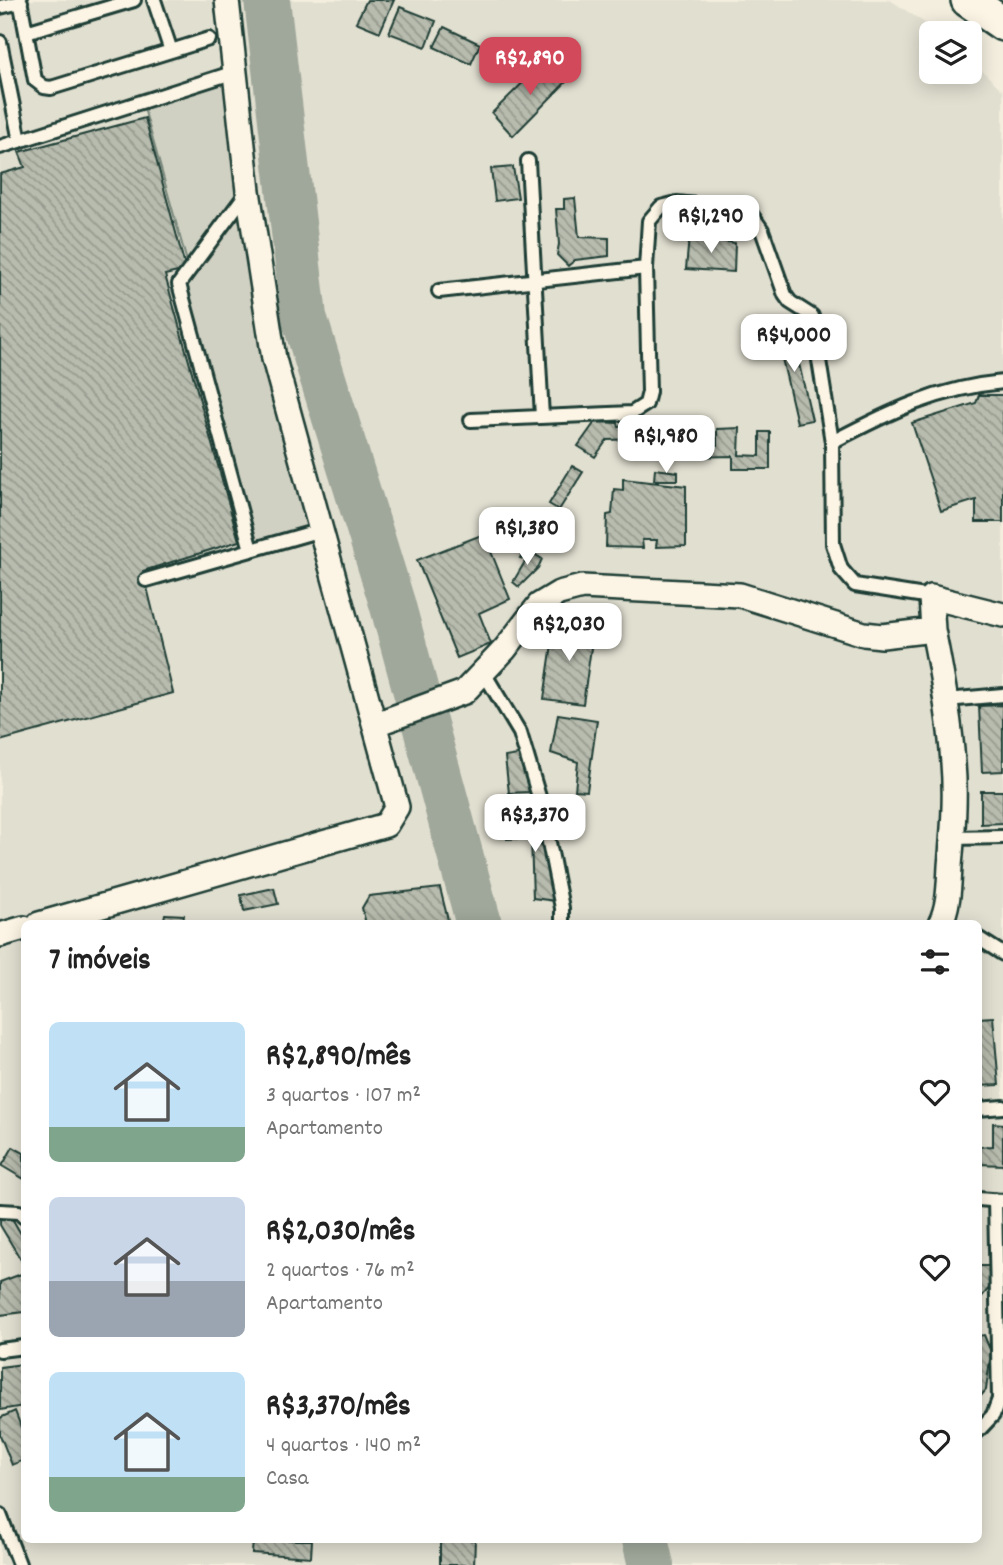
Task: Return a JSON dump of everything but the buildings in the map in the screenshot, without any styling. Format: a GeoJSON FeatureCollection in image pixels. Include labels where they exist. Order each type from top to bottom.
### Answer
{"type":"FeatureCollection","features":[{"type":"Feature","properties":{"kind":"street"},"geometry":{"type":"LineString","coordinates":[[53,920],[386,825],[397,807],[384,722],[321,530],[274,359],[248,191],[227,0]]}},
{"type":"Feature","properties":{"kind":"street"},"geometry":{"type":"LineString","coordinates":[[968,0],[1003,24]]}},
{"type":"Feature","properties":{"kind":"street"},"geometry":{"type":"LineString","coordinates":[[384,722],[464,692],[484,673],[539,605],[559,593],[582,587],[740,595],[864,634],[882,636],[933,630]]}},
{"type":"Feature","properties":{"kind":"street"},"geometry":{"type":"LineString","coordinates":[[947,920],[953,838],[954,766],[946,700],[933,630],[931,597],[1003,615]]}},
{"type":"Feature","properties":{"kind":"street"},"geometry":{"type":"LineString","coordinates":[[0,935],[21,929]]}},
{"type":"Feature","properties":{"kind":"lane"},"geometry":{"type":"LineString","coordinates":[[26,32],[134,0]]}},
{"type":"Feature","properties":{"kind":"lane"},"geometry":{"type":"LineString","coordinates":[[155,0],[171,51]]}},
{"type":"Feature","properties":{"kind":"lane"},"geometry":{"type":"LineString","coordinates":[[0,7],[21,1],[35,80],[44,87],[51,88],[209,39]]}},
{"type":"Feature","properties":{"kind":"lane"},"geometry":{"type":"LineString","coordinates":[[0,42],[19,135]]}},
{"type":"Feature","properties":{"kind":"lane"},"geometry":{"type":"LineString","coordinates":[[0,147],[19,135],[235,72]]}},
{"type":"Feature","properties":{"kind":"lane"},"geometry":{"type":"LineString","coordinates":[[528,161],[542,417]]}},
{"type":"Feature","properties":{"kind":"lane"},"geometry":{"type":"LineString","coordinates":[[248,191],[179,284],[251,550]]}},
{"type":"Feature","properties":{"kind":"lane"},"geometry":{"type":"LineString","coordinates":[[471,420],[632,413],[646,404],[649,392],[646,268],[649,221],[660,207],[677,203],[736,209],[751,214],[762,230],[785,295],[790,302],[812,316],[832,442],[833,544],[841,569],[855,586],[931,597]]}},
{"type":"Feature","properties":{"kind":"lane"},"geometry":{"type":"LineString","coordinates":[[439,291],[646,268]]}},
{"type":"Feature","properties":{"kind":"lane"},"geometry":{"type":"LineString","coordinates":[[832,442],[893,410],[952,390],[1003,382]]}},
{"type":"Feature","properties":{"kind":"lane"},"geometry":{"type":"LineString","coordinates":[[146,580],[321,530]]}},
{"type":"Feature","properties":{"kind":"lane"},"geometry":{"type":"LineString","coordinates":[[484,673],[520,733],[538,791],[562,908],[562,920]]}},
{"type":"Feature","properties":{"kind":"lane"},"geometry":{"type":"LineString","coordinates":[[946,700],[1003,695]]}},
{"type":"Feature","properties":{"kind":"lane"},"geometry":{"type":"LineString","coordinates":[[953,838],[1003,837]]}},
{"type":"Feature","properties":{"kind":"lane"},"geometry":{"type":"LineString","coordinates":[[982,940],[1003,954]]}},
{"type":"Feature","properties":{"kind":"lane"},"geometry":{"type":"LineString","coordinates":[[982,1110],[1003,1107]]}},
{"type":"Feature","properties":{"kind":"lane"},"geometry":{"type":"LineString","coordinates":[[982,1427],[993,1415],[999,1399],[999,1200]]}},
{"type":"Feature","properties":{"kind":"lane"},"geometry":{"type":"LineString","coordinates":[[0,1211],[21,1214]]}},
{"type":"Feature","properties":{"kind":"lane"},"geometry":{"type":"LineString","coordinates":[[0,1350],[21,1347]]}},
{"type":"Feature","properties":{"kind":"lane"},"geometry":{"type":"LineString","coordinates":[[0,1515],[19,1564]]}},
{"type":"Feature","properties":{"kind":"shaded area"},"geometry":{"type":"Polygon","coordinates":[[[0,0],[890,0],[922,21],[919,21],[919,84],[982,84],[982,71],[1003,91],[1003,1565],[0,1565],[0,0]]]}},
{"type":"Feature","properties":{"kind":"shaded area"},"geometry":{"type":"Polygon","coordinates":[[[235,72],[248,191],[321,530],[251,550],[179,284],[189,269],[142,101],[235,72]]]}},
{"type":"Feature","properties":{"kind":"waterway"},"geometry":{"type":"LineString","coordinates":[[267,0],[304,317],[392,603],[478,920]]}},
{"type":"Feature","properties":{"kind":"waterway"},"geometry":{"type":"LineString","coordinates":[[646,1543],[651,1565]]}}]}
